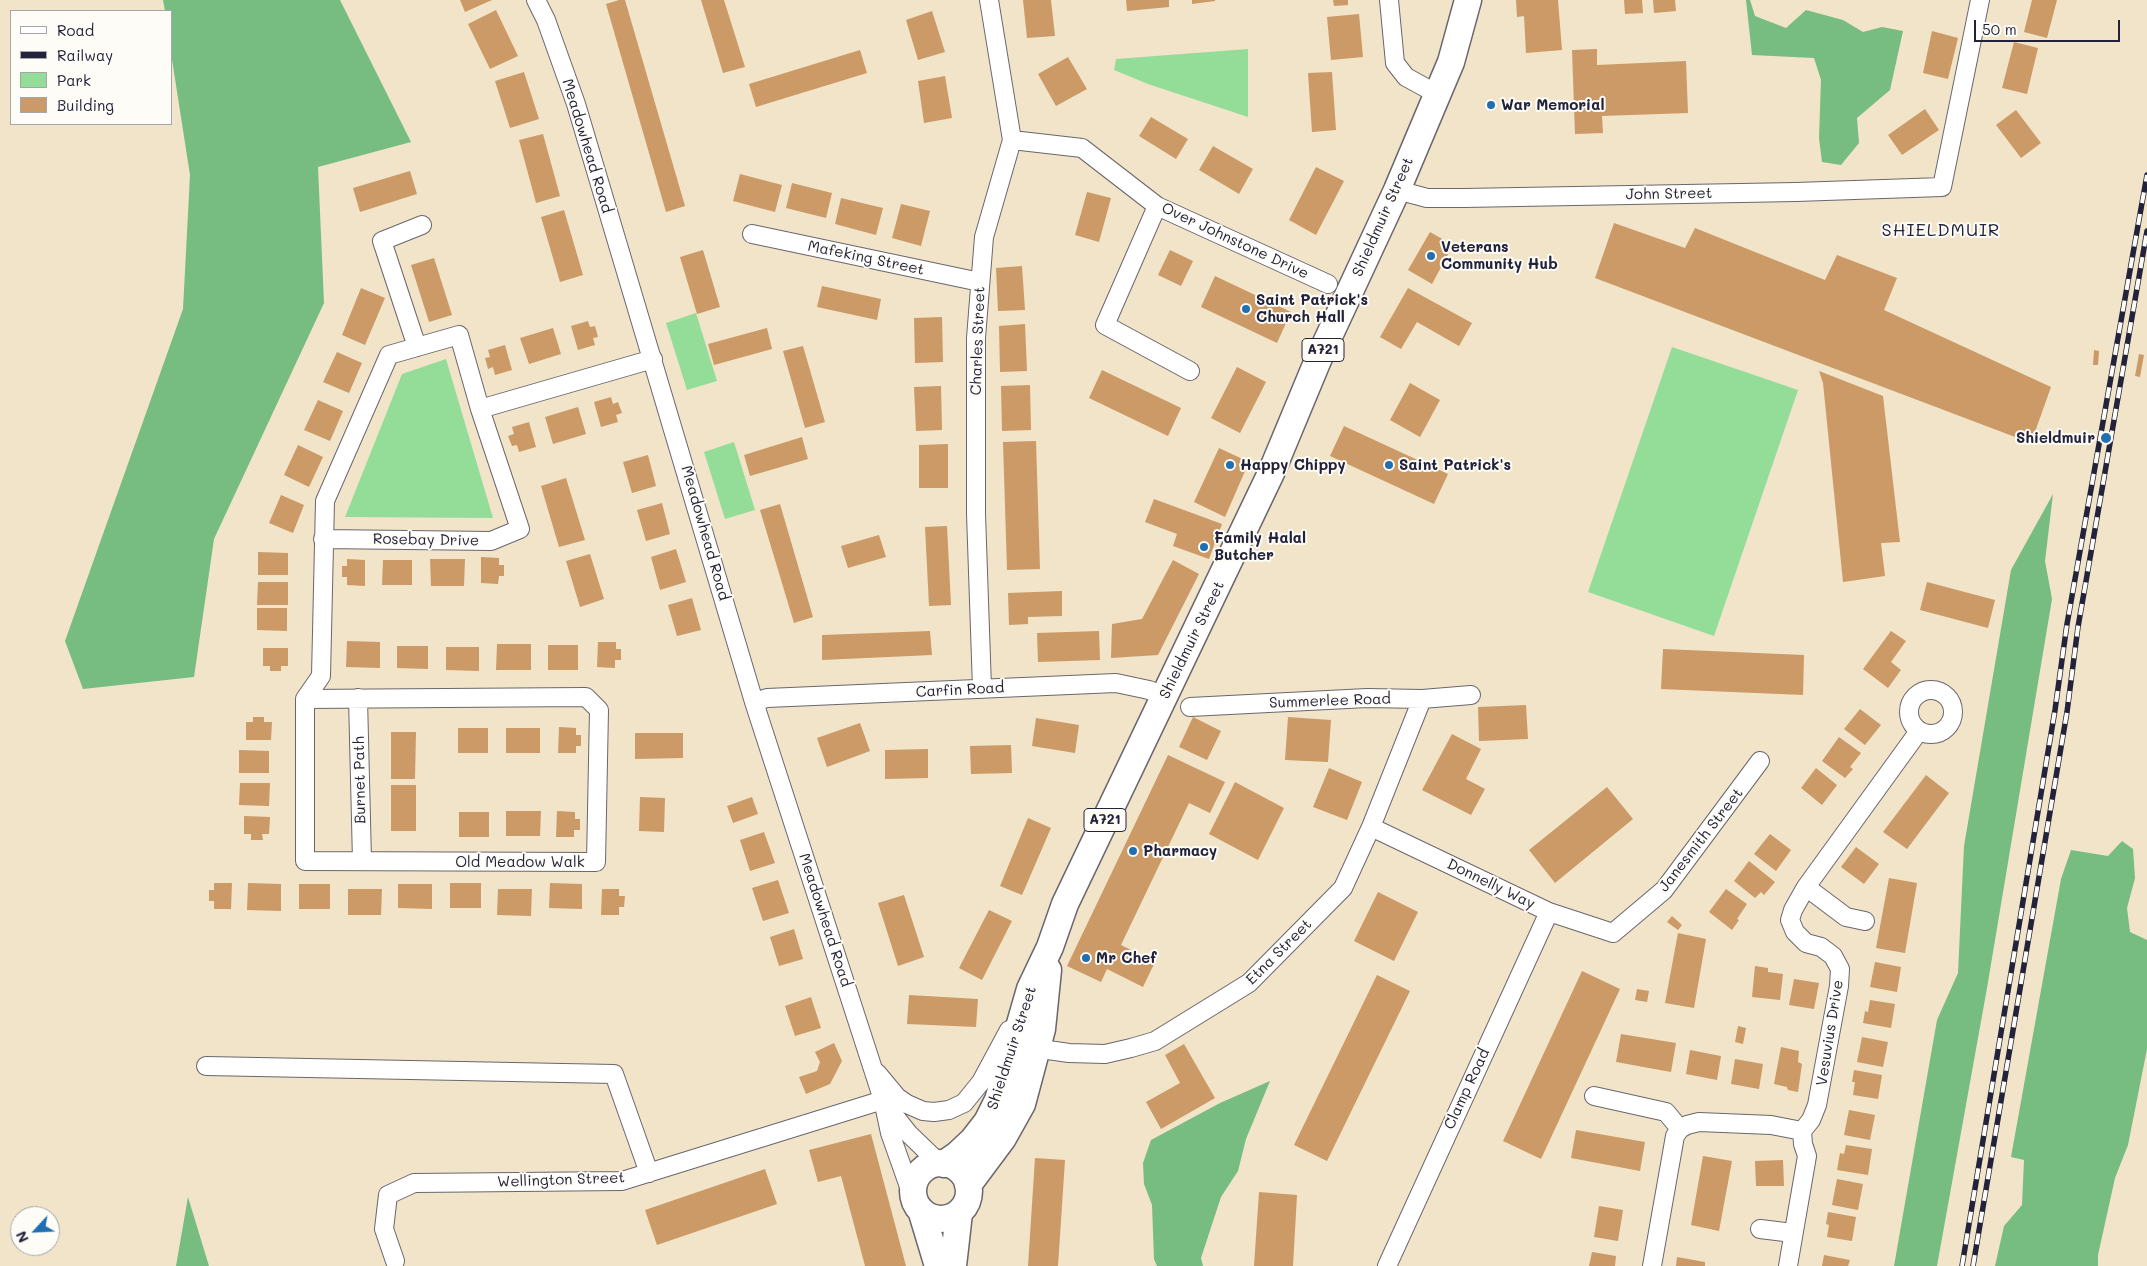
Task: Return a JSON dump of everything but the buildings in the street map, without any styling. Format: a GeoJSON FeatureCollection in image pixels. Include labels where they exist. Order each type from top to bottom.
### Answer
{"type":"FeatureCollection","features":[{"type":"Feature","properties":{"kind":"main road","name":"Shieldmuir Street"},"geometry":{"type":"LineString","coordinates":[[968,1185],[1003,1138],[1022,1104],[1030,989],[1050,947],[1065,904],[1272,473],[1318,360],[1397,190],[1451,62],[1468,0]]}},
{"type":"Feature","properties":{"kind":"main road","name":"Shieldmuir Street"},"geometry":{"type":"LineString","coordinates":[[942,1163],[951,1160],[969,1144],[987,1122],[1027,1047],[1042,1029],[1050,947]]}},
{"type":"Feature","properties":{"kind":"main road"},"geometry":{"type":"LineString","coordinates":[[942,1163],[958,1168],[968,1185]]}},
{"type":"Feature","properties":{"kind":"main road","name":"A721"},"geometry":{"type":"LineString","coordinates":[[938,1266],[912,1188],[915,1178],[921,1171],[930,1165],[942,1163]]}},
{"type":"Feature","properties":{"kind":"main road","name":"A721"},"geometry":{"type":"LineString","coordinates":[[953,1266],[959,1212],[967,1202],[968,1185]]}},
{"type":"Feature","properties":{"kind":"main road"},"geometry":{"type":"LineString","coordinates":[[918,1205],[938,1220],[947,1219],[959,1212]]}},
{"type":"Feature","properties":{"kind":"street","name":"Meadowhead Road"},"geometry":{"type":"LineString","coordinates":[[536,0],[546,20],[576,104],[754,702],[883,1100],[890,1133],[918,1205]]}},
{"type":"Feature","properties":{"kind":"street","name":"Charles Street"},"geometry":{"type":"LineString","coordinates":[[982,688],[976,514],[976,338],[984,237],[1012,140],[988,0]]}},
{"type":"Feature","properties":{"kind":"street"},"geometry":{"type":"LineString","coordinates":[[1389,0],[1395,63],[1406,76],[1436,94]]}},
{"type":"Feature","properties":{"kind":"street","name":"John Street"},"geometry":{"type":"LineString","coordinates":[[1397,190],[1427,198],[1464,198],[1796,192],[1942,186],[1980,0]]}},
{"type":"Feature","properties":{"kind":"street","name":"Over Johnstone Drive"},"geometry":{"type":"LineString","coordinates":[[1012,140],[1082,148],[1158,206],[1328,284]]}},
{"type":"Feature","properties":{"kind":"street"},"geometry":{"type":"LineString","coordinates":[[1158,206],[1105,326],[1190,371]]}},
{"type":"Feature","properties":{"kind":"street"},"geometry":{"type":"LineString","coordinates":[[417,347],[382,241],[422,225]]}},
{"type":"Feature","properties":{"kind":"street","name":"Mafeking Street"},"geometry":{"type":"LineString","coordinates":[[752,234],[980,282]]}},
{"type":"Feature","properties":{"kind":"street","name":"Rosebay Drive"},"geometry":{"type":"LineString","coordinates":[[305,699],[321,676],[323,539],[325,501],[389,355],[460,335],[480,410],[520,529],[491,541],[323,539]]}},
{"type":"Feature","properties":{"kind":"street"},"geometry":{"type":"LineString","coordinates":[[480,410],[653,359]]}},
{"type":"Feature","properties":{"kind":"street","name":"Carfin Road"},"geometry":{"type":"LineString","coordinates":[[754,702],[767,698],[1116,683],[1149,690],[1165,696]]}},
{"type":"Feature","properties":{"kind":"street","name":"Summerlee Road"},"geometry":{"type":"LineString","coordinates":[[1190,707],[1471,695]]}},
{"type":"Feature","properties":{"kind":"street","name":"Old Meadow Walk"},"geometry":{"type":"LineString","coordinates":[[586,697],[599,710],[596,862],[305,861],[305,699],[586,697]]}},
{"type":"Feature","properties":{"kind":"street","name":"Burnet Path"},"geometry":{"type":"LineString","coordinates":[[358,698],[362,862]]}},
{"type":"Feature","properties":{"kind":"street","name":"Etna Street"},"geometry":{"type":"LineString","coordinates":[[1027,1047],[1069,1053],[1106,1054],[1131,1048],[1155,1040],[1249,983],[1343,888],[1371,827],[1422,698]]}},
{"type":"Feature","properties":{"kind":"street","name":"Vesuvius Drive"},"geometry":{"type":"LineString","coordinates":[[1802,1131],[1811,1120],[1817,1105],[1839,986],[1840,969],[1833,956],[1821,947],[1806,943],[1795,932],[1790,920],[1806,887],[1919,731]]}},
{"type":"Feature","properties":{"kind":"street","name":"Janesmith Street"},"geometry":{"type":"LineString","coordinates":[[1613,933],[1664,890],[1760,761]]}},
{"type":"Feature","properties":{"kind":"street","name":"Donnelly Way"},"geometry":{"type":"LineString","coordinates":[[1371,827],[1548,912],[1613,933]]}},
{"type":"Feature","properties":{"kind":"street"},"geometry":{"type":"LineString","coordinates":[[1806,887],[1846,917],[1865,921]]}},
{"type":"Feature","properties":{"kind":"street","name":"Clamp Road"},"geometry":{"type":"LineString","coordinates":[[1387,1266],[1548,912]]}},
{"type":"Feature","properties":{"kind":"street","name":"Meadowhead Road"},"geometry":{"type":"LineString","coordinates":[[872,1067],[897,1097],[923,1111],[949,1110],[964,1103],[981,1082],[992,1064],[1030,989]]}},
{"type":"Feature","properties":{"kind":"street"},"geometry":{"type":"LineString","coordinates":[[206,1066],[614,1074],[648,1173]]}},
{"type":"Feature","properties":{"kind":"street"},"geometry":{"type":"LineString","coordinates":[[1594,1096],[1666,1112],[1680,1129]]}},
{"type":"Feature","properties":{"kind":"street","name":"Meadowhead Road"},"geometry":{"type":"LineString","coordinates":[[883,1100],[896,1119],[942,1163]]}},
{"type":"Feature","properties":{"kind":"street","name":"Wellington Street"},"geometry":{"type":"LineString","coordinates":[[395,1261],[384,1230],[388,1195],[414,1183],[622,1181],[883,1100]]}},
{"type":"Feature","properties":{"kind":"street"},"geometry":{"type":"LineString","coordinates":[[1652,1266],[1675,1136],[1680,1129],[1699,1122],[1771,1126],[1802,1131],[1803,1144],[1807,1156],[1788,1266]]}},
{"type":"Feature","properties":{"kind":"street"},"geometry":{"type":"LineString","coordinates":[[1760,1229],[1793,1233]]}},
{"type":"Feature","properties":{"kind":"green space"},"geometry":{"type":"Polygon","coordinates":[[[163,0],[340,0],[411,142],[318,167],[324,303],[214,539],[194,677],[83,689],[65,641],[183,309],[190,175],[172,59],[172,10],[165,10],[163,0]]]}},
{"type":"Feature","properties":{"kind":"green space"},"geometry":{"type":"Polygon","coordinates":[[[1746,0],[1750,0],[1755,16],[1786,28],[1806,10],[1843,20],[1863,32],[1882,27],[1903,31],[1890,90],[1857,118],[1859,143],[1841,165],[1822,162],[1819,138],[1821,80],[1814,58],[1752,55],[1746,0]]]}},
{"type":"Feature","properties":{"kind":"green space"},"geometry":{"type":"Polygon","coordinates":[[[1248,49],[1248,117],[1148,84],[1114,70],[1116,59],[1248,49]]]}},
{"type":"Feature","properties":{"kind":"green space"},"geometry":{"type":"Polygon","coordinates":[[[696,313],[717,381],[687,390],[666,323],[696,313]]]}},
{"type":"Feature","properties":{"kind":"green space"},"geometry":{"type":"Polygon","coordinates":[[[1672,347],[1798,390],[1714,636],[1588,592],[1672,347]]]}},
{"type":"Feature","properties":{"kind":"green space"},"geometry":{"type":"Polygon","coordinates":[[[446,359],[493,518],[345,517],[402,374],[446,359]]]}},
{"type":"Feature","properties":{"kind":"green space"},"geometry":{"type":"Polygon","coordinates":[[[734,442],[755,510],[725,519],[704,452],[734,442]]]}},
{"type":"Feature","properties":{"kind":"green space"},"geometry":{"type":"Polygon","coordinates":[[[2053,494],[2045,561],[2052,599],[1987,988],[1937,1266],[1894,1266],[1937,1020],[1958,973],[1964,846],[2011,570],[2053,494]]]}},
{"type":"Feature","properties":{"kind":"green space"},"geometry":{"type":"Polygon","coordinates":[[[2122,841],[2133,849],[2135,878],[2127,908],[2130,932],[2147,940],[2147,1049],[2128,1145],[2115,1178],[2098,1255],[2098,1266],[1995,1266],[2004,1226],[2022,1205],[2024,1160],[2011,1157],[2061,879],[2071,850],[2108,856],[2122,841]]]}},
{"type":"Feature","properties":{"kind":"green space"},"geometry":{"type":"Polygon","coordinates":[[[1270,1081],[1246,1139],[1238,1171],[1221,1197],[1201,1258],[1203,1266],[1157,1266],[1154,1259],[1152,1205],[1144,1184],[1143,1163],[1151,1140],[1220,1103],[1270,1081]]]}},
{"type":"Feature","properties":{"kind":"green space"},"geometry":{"type":"Polygon","coordinates":[[[188,1197],[209,1266],[176,1266],[188,1197]]]}},
{"type":"Feature","properties":{"kind":"railway"},"geometry":{"type":"LineString","coordinates":[[1962,1266],[2055,710],[2067,624],[2147,175]]}},
{"type":"Feature","properties":{"kind":"railway"},"geometry":{"type":"LineString","coordinates":[[1973,1266],[2067,712],[2078,627],[2147,231]]}},
{"type":"Feature","properties":{"kind":"place","name":"War Memorial"},"geometry":{"type":"Point","coordinates":[1491,105]}},
{"type":"Feature","properties":{"kind":"place","name":"Veterans Community Hub"},"geometry":{"type":"Point","coordinates":[1431,256]}},
{"type":"Feature","properties":{"kind":"place","name":"Saint Patrick's Church Hall"},"geometry":{"type":"Point","coordinates":[1246,309]}},
{"type":"Feature","properties":{"kind":"place","name":"Shieldmuir"},"geometry":{"type":"Point","coordinates":[2106,438]}},
{"type":"Feature","properties":{"kind":"place","name":"Happy Chippy"},"geometry":{"type":"Point","coordinates":[1230,465]}},
{"type":"Feature","properties":{"kind":"place","name":"Saint Patrick's"},"geometry":{"type":"Point","coordinates":[1389,465]}},
{"type":"Feature","properties":{"kind":"place","name":"Family Halal Butcher"},"geometry":{"type":"Point","coordinates":[1204,547]}},
{"type":"Feature","properties":{"kind":"place","name":"Pharmacy"},"geometry":{"type":"Point","coordinates":[1133,851]}},
{"type":"Feature","properties":{"kind":"place","name":"Mr Chef"},"geometry":{"type":"Point","coordinates":[1086,958]}},
{"type":"Feature","properties":{"kind":"district","name":"SHIELDMUIR"},"geometry":{"type":"Point","coordinates":[1941,230]}}]}
